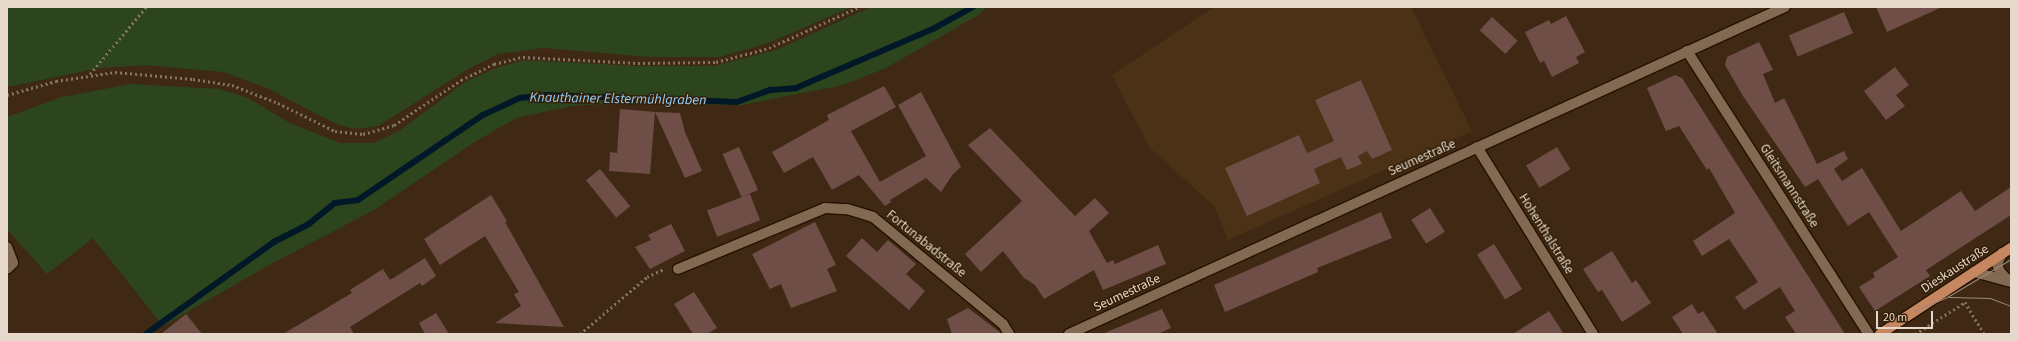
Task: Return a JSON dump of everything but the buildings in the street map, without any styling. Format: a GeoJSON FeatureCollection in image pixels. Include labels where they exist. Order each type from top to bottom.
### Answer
{"type":"FeatureCollection","features":[{"type":"Feature","properties":{"kind":"main road","name":"Dieskaustraße"},"geometry":{"type":"LineString","coordinates":[[1880,334],[2007,250]]}},
{"type":"Feature","properties":{"kind":"street","name":"Seumestraße"},"geometry":{"type":"LineString","coordinates":[[1069,334],[1785,7]]}},
{"type":"Feature","properties":{"kind":"street","name":"Gleitsmannstraße"},"geometry":{"type":"LineString","coordinates":[[1687,51],[1869,334]]}},
{"type":"Feature","properties":{"kind":"street","name":"Hohenthalstraße"},"geometry":{"type":"LineString","coordinates":[[1477,147],[1593,334]]}},
{"type":"Feature","properties":{"kind":"street","name":"Fortunabadstraße"},"geometry":{"type":"LineString","coordinates":[[678,269],[825,208],[847,210],[873,217],[1003,324],[1009,334]]}},
{"type":"Feature","properties":{"kind":"street"},"geometry":{"type":"LineString","coordinates":[[7,247],[13,263],[7,269]]}},
{"type":"Feature","properties":{"kind":"street"},"geometry":{"type":"LineString","coordinates":[[1974,272],[2011,282],[2000,272],[1998,267],[2007,250]]}},
{"type":"Feature","properties":{"kind":"path"},"geometry":{"type":"LineString","coordinates":[[90,75],[146,7]]}},
{"type":"Feature","properties":{"kind":"path"},"geometry":{"type":"LineString","coordinates":[[7,95],[90,75],[115,72],[232,85],[278,103],[335,131],[363,134],[394,125],[461,80],[494,64],[523,57],[638,63],[716,62],[769,48],[859,7]]}},
{"type":"Feature","properties":{"kind":"path"},"geometry":{"type":"LineString","coordinates":[[580,334],[647,277],[666,268],[678,269]]}},
{"type":"Feature","properties":{"kind":"path"},"geometry":{"type":"LineString","coordinates":[[1915,334],[1965,302],[1984,334]]}},
{"type":"Feature","properties":{"kind":"shaded area"},"geometry":{"type":"Polygon","coordinates":[[[1214,7],[1411,7],[1472,131],[1228,240],[1214,206],[1149,147],[1112,75],[1214,7]]]}},
{"type":"Feature","properties":{"kind":"green space"},"geometry":{"type":"Polygon","coordinates":[[[7,7],[852,7],[766,44],[719,57],[650,57],[543,48],[498,54],[470,68],[378,126],[355,129],[336,124],[267,88],[223,72],[146,65],[100,68],[7,87],[7,7]]]}},
{"type":"Feature","properties":{"kind":"green space"},"geometry":{"type":"Polygon","coordinates":[[[871,7],[987,7],[980,14],[886,68],[843,85],[742,105],[620,103],[572,106],[516,118],[473,143],[374,210],[269,265],[163,326],[93,238],[47,274],[7,229],[7,117],[62,97],[131,84],[220,89],[248,98],[290,123],[340,143],[374,143],[399,131],[465,82],[496,68],[524,60],[637,66],[714,66],[776,50],[871,7]]]}},
{"type":"Feature","properties":{"kind":"waterway","name":"Knauthainer Elstermühlgraben"},"geometry":{"type":"LineString","coordinates":[[146,334],[274,242],[309,224],[335,203],[358,200],[483,115],[520,98],[548,95],[737,102],[770,90],[796,88],[935,28],[973,7]]}},
{"type":"Feature","properties":{"kind":"tram line"},"geometry":{"type":"LineString","coordinates":[[1914,311],[1947,297],[2011,259]]}},
{"type":"Feature","properties":{"kind":"tram line"},"geometry":{"type":"LineString","coordinates":[[1949,297],[1990,298],[2011,306]]}}]}
